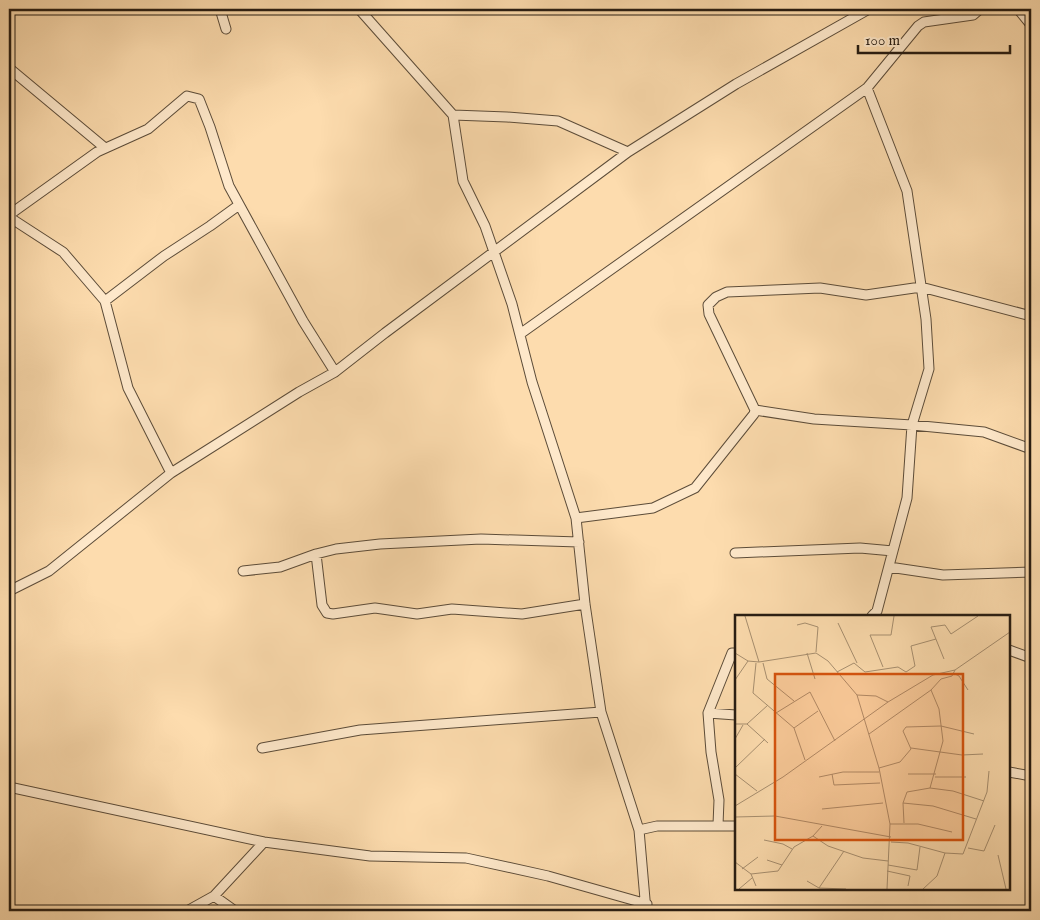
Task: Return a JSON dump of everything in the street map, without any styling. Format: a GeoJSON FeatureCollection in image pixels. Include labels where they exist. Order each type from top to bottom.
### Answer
{"type":"FeatureCollection","features":[{"type":"Feature","properties":{"kind":"street"},"geometry":{"type":"LineString","coordinates":[[220,9],[226,29]]}},
{"type":"Feature","properties":{"kind":"street"},"geometry":{"type":"LineString","coordinates":[[9,787],[264,842],[370,856],[466,858],[548,876],[647,908],[639,830],[601,712],[585,604],[576,518],[532,382],[512,304],[485,226],[463,181],[453,115],[360,9]]}},
{"type":"Feature","properties":{"kind":"street"},"geometry":{"type":"LineString","coordinates":[[9,591],[49,571],[171,473],[299,392],[335,372],[628,152],[736,84],[869,9]]}},
{"type":"Feature","properties":{"kind":"street"},"geometry":{"type":"LineString","coordinates":[[520,334],[867,88],[918,26],[924,22],[973,15],[980,9]]}},
{"type":"Feature","properties":{"kind":"street"},"geometry":{"type":"LineString","coordinates":[[1018,9],[1031,25]]}},
{"type":"Feature","properties":{"kind":"street"},"geometry":{"type":"LineString","coordinates":[[9,68],[105,148]]}},
{"type":"Feature","properties":{"kind":"street"},"geometry":{"type":"LineString","coordinates":[[867,88],[907,191],[926,319],[928,369],[912,425],[907,498],[877,611],[873,615]]}},
{"type":"Feature","properties":{"kind":"street"},"geometry":{"type":"LineString","coordinates":[[171,473],[128,388],[106,301],[63,252],[9,216],[96,152],[148,129],[186,96],[199,99],[229,186],[302,321],[335,372]]}},
{"type":"Feature","properties":{"kind":"street"},"geometry":{"type":"LineString","coordinates":[[453,115],[558,121],[628,152]]}},
{"type":"Feature","properties":{"kind":"street"},"geometry":{"type":"LineString","coordinates":[[106,301],[164,256],[239,205]]}},
{"type":"Feature","properties":{"kind":"street"},"geometry":{"type":"LineString","coordinates":[[576,518],[652,508],[694,488],[754,414],[755,410],[709,314],[708,305],[716,297],[727,292],[820,288],[866,295],[921,287],[1031,316]]}},
{"type":"Feature","properties":{"kind":"street"},"geometry":{"type":"LineString","coordinates":[[755,410],[814,420],[912,425],[984,432],[1031,449]]}},
{"type":"Feature","properties":{"kind":"street"},"geometry":{"type":"LineString","coordinates":[[243,571],[280,566],[336,549],[380,544],[481,539],[578,542]]}},
{"type":"Feature","properties":{"kind":"street"},"geometry":{"type":"LineString","coordinates":[[736,553],[860,548],[893,551]]}},
{"type":"Feature","properties":{"kind":"street"},"geometry":{"type":"LineString","coordinates":[[316,554],[322,605],[327,613],[333,614],[374,608],[417,614],[452,609],[522,614],[585,604]]}},
{"type":"Feature","properties":{"kind":"street"},"geometry":{"type":"LineString","coordinates":[[889,567],[944,575],[1031,572]]}},
{"type":"Feature","properties":{"kind":"street"},"geometry":{"type":"LineString","coordinates":[[1010,650],[1031,658]]}},
{"type":"Feature","properties":{"kind":"street"},"geometry":{"type":"LineString","coordinates":[[718,825],[719,800],[711,752],[708,713],[732,654],[735,653]]}},
{"type":"Feature","properties":{"kind":"street"},"geometry":{"type":"LineString","coordinates":[[262,748],[360,730],[601,712]]}},
{"type":"Feature","properties":{"kind":"street"},"geometry":{"type":"LineString","coordinates":[[708,713],[735,715]]}},
{"type":"Feature","properties":{"kind":"street"},"geometry":{"type":"LineString","coordinates":[[1010,772],[1031,776]]}},
{"type":"Feature","properties":{"kind":"street"},"geometry":{"type":"LineString","coordinates":[[639,830],[657,826],[735,826]]}},
{"type":"Feature","properties":{"kind":"street"},"geometry":{"type":"LineString","coordinates":[[187,911],[214,896],[264,842]]}},
{"type":"Feature","properties":{"kind":"street"},"geometry":{"type":"LineString","coordinates":[[214,896],[235,911]]}}]}
